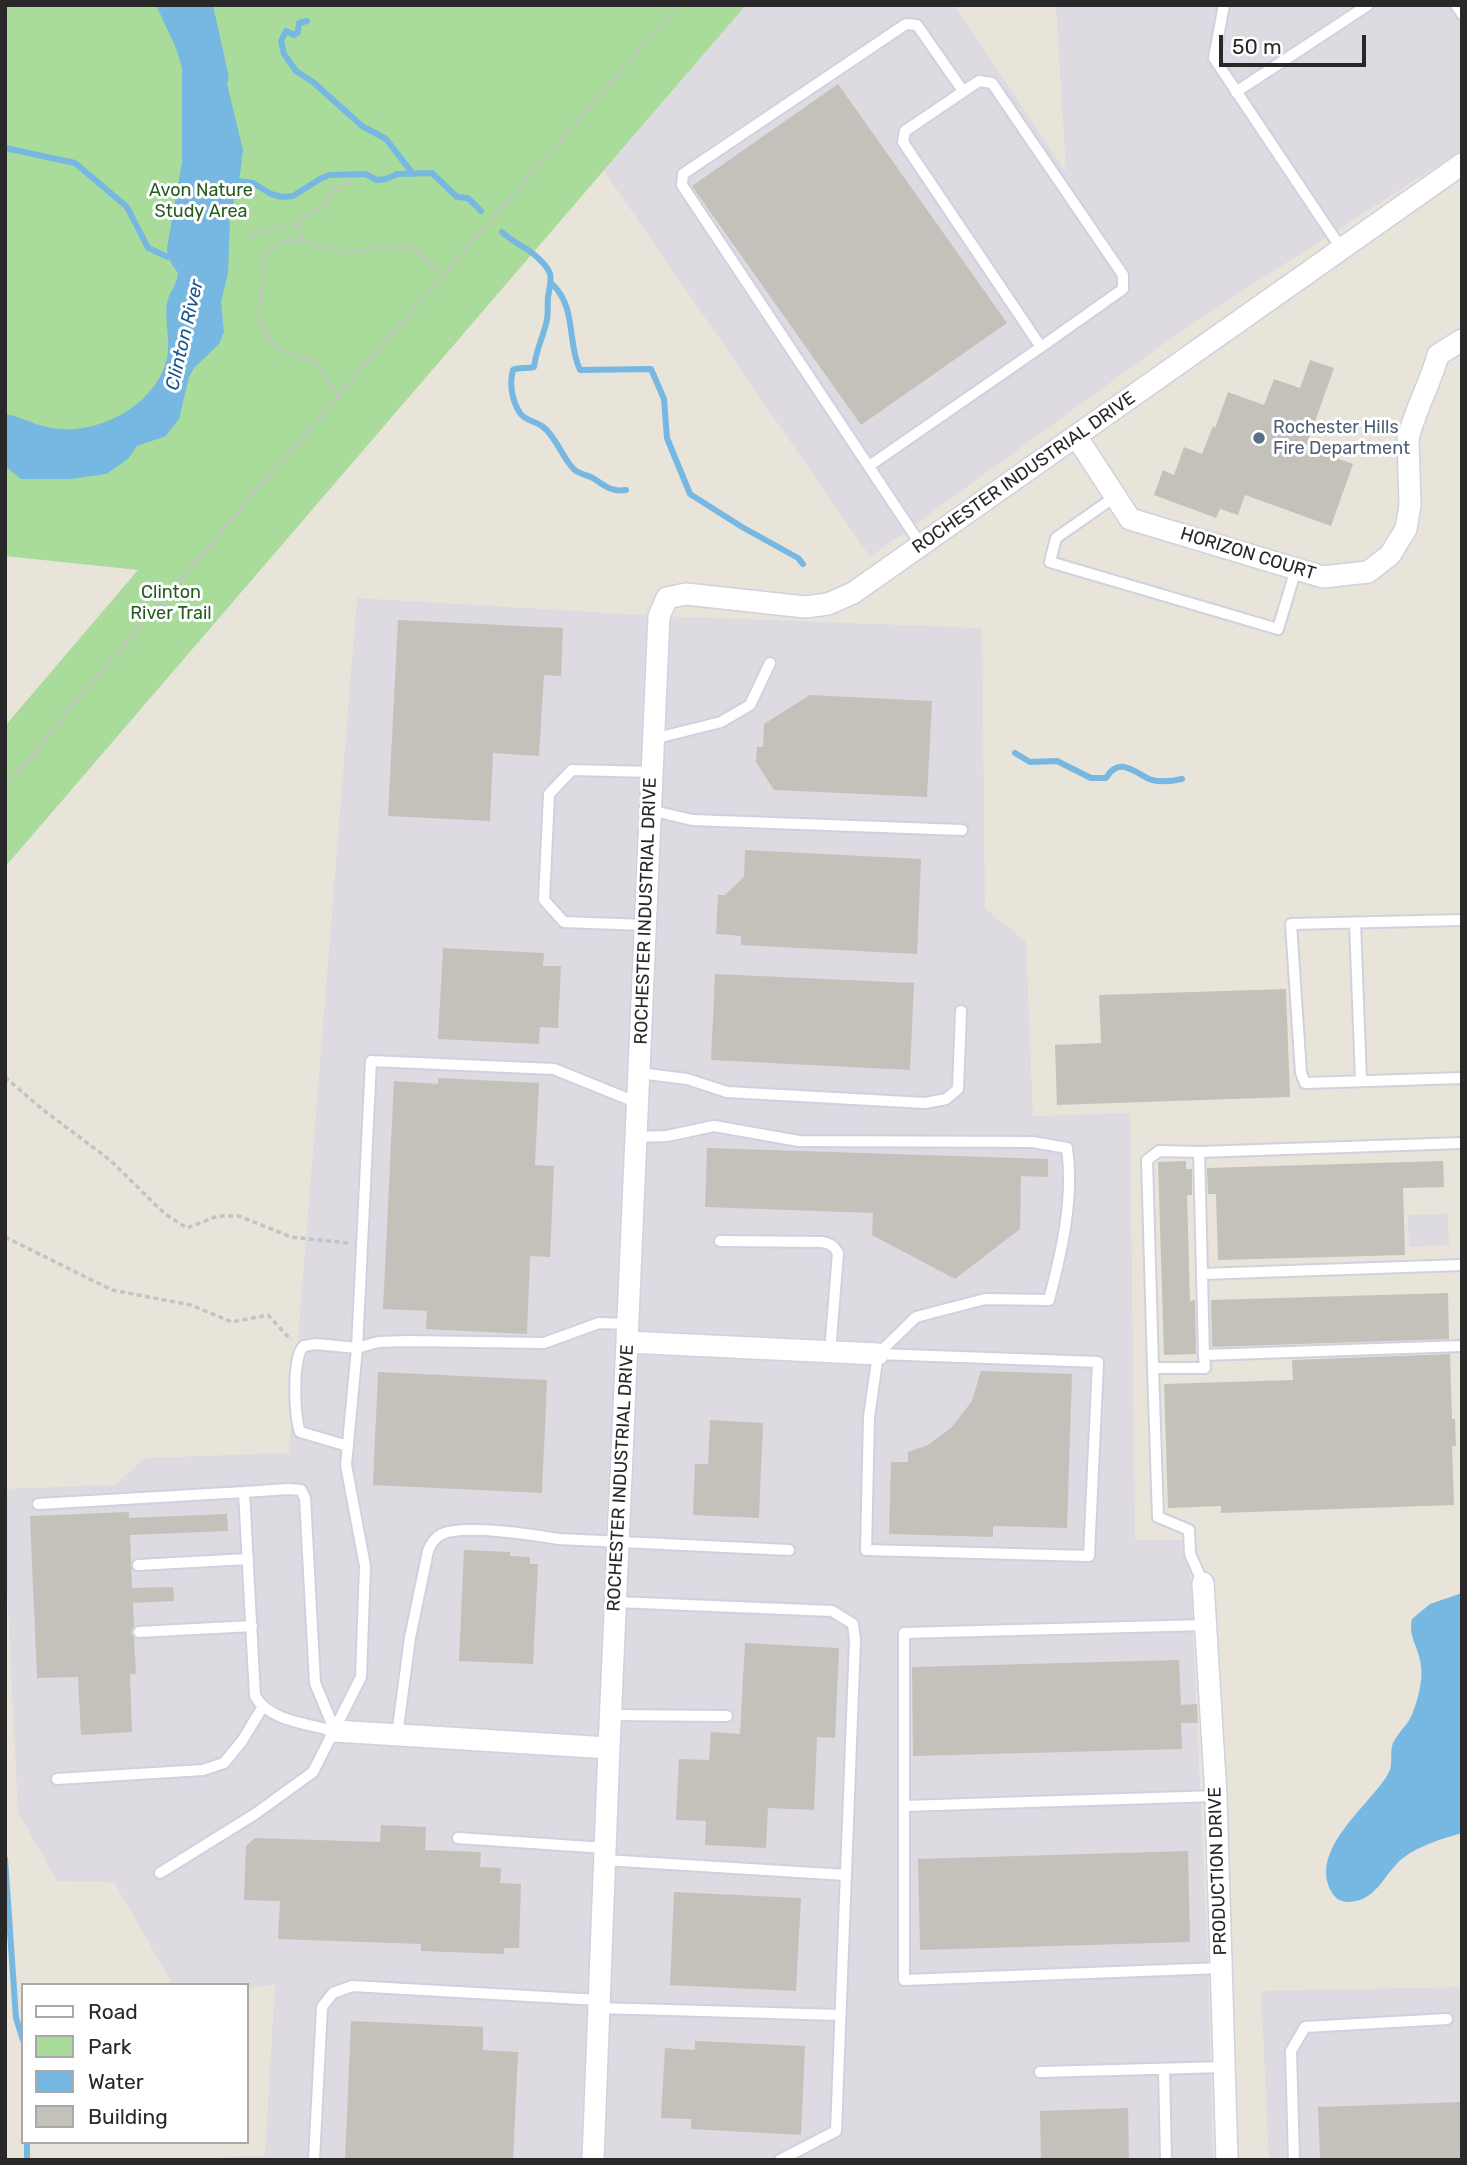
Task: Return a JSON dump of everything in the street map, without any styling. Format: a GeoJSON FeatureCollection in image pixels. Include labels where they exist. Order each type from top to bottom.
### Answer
{"type":"FeatureCollection","features":[{"type":"Feature","properties":{"kind":"street","name":"ROCHESTER INDUSTRIAL DRIVE"},"geometry":{"type":"LineString","coordinates":[[593,2160],[659,616],[667,598],[686,594],[805,607],[828,604],[853,593],[1462,164]]}},
{"type":"Feature","properties":{"kind":"street","name":"HORIZON COURT"},"geometry":{"type":"LineString","coordinates":[[1076,436],[1130,519],[1323,577],[1368,572],[1390,555],[1406,529],[1410,505],[1408,439],[1417,408],[1431,381],[1438,355],[1462,340]]}},
{"type":"Feature","properties":{"kind":"street"},"geometry":{"type":"LineString","coordinates":[[628,1333],[878,1354]]}},
{"type":"Feature","properties":{"kind":"street","name":"PRODUCTION DRIVE"},"geometry":{"type":"LineString","coordinates":[[1203,1583],[1216,1796],[1227,2160]]}},
{"type":"Feature","properties":{"kind":"street"},"geometry":{"type":"LineString","coordinates":[[335,1731],[609,1748]]}},
{"type":"Feature","properties":{"kind":"lane"},"geometry":{"type":"LineString","coordinates":[[1224,5],[1214,58],[1341,248]]}},
{"type":"Feature","properties":{"kind":"lane"},"geometry":{"type":"LineString","coordinates":[[1236,92],[1368,5]]}},
{"type":"Feature","properties":{"kind":"lane"},"geometry":{"type":"LineString","coordinates":[[1456,5],[1462,14]]}},
{"type":"Feature","properties":{"kind":"lane"},"geometry":{"type":"LineString","coordinates":[[921,545],[682,186],[683,174],[906,24],[917,25],[962,91]]}},
{"type":"Feature","properties":{"kind":"lane"},"geometry":{"type":"LineString","coordinates":[[869,466],[1041,347],[1123,289],[1123,275],[992,83],[979,81],[905,131],[903,142],[1041,347]]}},
{"type":"Feature","properties":{"kind":"lane"},"geometry":{"type":"LineString","coordinates":[[1116,496],[1056,538],[1050,562],[1278,629],[1296,569]]}},
{"type":"Feature","properties":{"kind":"lane"},"geometry":{"type":"LineString","coordinates":[[653,739],[721,722],[750,705],[770,663]]}},
{"type":"Feature","properties":{"kind":"lane"},"geometry":{"type":"LineString","coordinates":[[645,925],[564,922],[544,900],[549,794],[572,770],[652,772]]}},
{"type":"Feature","properties":{"kind":"lane"},"geometry":{"type":"LineString","coordinates":[[650,810],[692,820],[962,830]]}},
{"type":"Feature","properties":{"kind":"lane"},"geometry":{"type":"LineString","coordinates":[[1462,920],[1291,924],[1301,1073],[1305,1083],[1462,1078]]}},
{"type":"Feature","properties":{"kind":"lane"},"geometry":{"type":"LineString","coordinates":[[1355,922],[1361,1081]]}},
{"type":"Feature","properties":{"kind":"lane"},"geometry":{"type":"LineString","coordinates":[[639,1073],[687,1079],[727,1092],[925,1103],[946,1099],[958,1088],[961,1011]]}},
{"type":"Feature","properties":{"kind":"lane"},"geometry":{"type":"LineString","coordinates":[[160,1873],[255,1814],[313,1772],[361,1677],[365,1566],[346,1465],[357,1348],[371,1060],[554,1069],[638,1103]]}},
{"type":"Feature","properties":{"kind":"lane"},"geometry":{"type":"LineString","coordinates":[[636,1137],[667,1136],[714,1126],[799,1141],[1033,1142],[1067,1148],[1071,1174],[1064,1235],[1049,1300],[985,1299],[916,1317],[878,1354],[869,1417],[866,1550],[1089,1556],[1098,1362],[878,1354]]}},
{"type":"Feature","properties":{"kind":"lane"},"geometry":{"type":"LineString","coordinates":[[1203,1583],[1190,1554],[1189,1530],[1158,1517],[1147,1160],[1159,1151],[1462,1143]]}},
{"type":"Feature","properties":{"kind":"lane"},"geometry":{"type":"LineString","coordinates":[[1153,1368],[1205,1368],[1199,1152]]}},
{"type":"Feature","properties":{"kind":"lane"},"geometry":{"type":"LineString","coordinates":[[720,1241],[822,1242],[830,1243],[835,1248],[838,1253],[830,1352]]}},
{"type":"Feature","properties":{"kind":"lane"},"geometry":{"type":"LineString","coordinates":[[1202,1274],[1462,1265]]}},
{"type":"Feature","properties":{"kind":"lane"},"geometry":{"type":"LineString","coordinates":[[348,1446],[300,1432],[296,1410],[300,1349],[304,1346],[316,1344],[357,1348],[378,1342],[408,1341],[544,1343],[599,1323],[628,1333]]}},
{"type":"Feature","properties":{"kind":"lane"},"geometry":{"type":"LineString","coordinates":[[1204,1354],[1462,1346]]}},
{"type":"Feature","properties":{"kind":"lane"},"geometry":{"type":"LineString","coordinates":[[38,1504],[301,1490],[305,1498],[315,1684],[335,1731]]}},
{"type":"Feature","properties":{"kind":"lane"},"geometry":{"type":"LineString","coordinates":[[244,1492],[255,1696],[262,1708],[287,1719],[335,1731]]}},
{"type":"Feature","properties":{"kind":"lane"},"geometry":{"type":"LineString","coordinates":[[397,1735],[410,1638],[428,1551],[433,1540],[442,1534],[459,1531],[523,1533],[559,1539],[789,1550]]}},
{"type":"Feature","properties":{"kind":"lane"},"geometry":{"type":"LineString","coordinates":[[138,1565],[248,1559]]}},
{"type":"Feature","properties":{"kind":"lane"},"geometry":{"type":"LineString","coordinates":[[616,1602],[832,1611],[853,1624],[855,1640],[836,2131],[780,2160]]}},
{"type":"Feature","properties":{"kind":"lane"},"geometry":{"type":"LineString","coordinates":[[1205,1625],[904,1633],[904,1980],[1222,1968]]}},
{"type":"Feature","properties":{"kind":"lane"},"geometry":{"type":"LineString","coordinates":[[139,1632],[251,1626]]}},
{"type":"Feature","properties":{"kind":"lane"},"geometry":{"type":"LineString","coordinates":[[57,1779],[204,1770],[224,1763],[242,1741],[262,1708]]}},
{"type":"Feature","properties":{"kind":"lane"},"geometry":{"type":"LineString","coordinates":[[610,1715],[727,1716]]}},
{"type":"Feature","properties":{"kind":"lane"},"geometry":{"type":"LineString","coordinates":[[905,1806],[1216,1796]]}},
{"type":"Feature","properties":{"kind":"lane"},"geometry":{"type":"LineString","coordinates":[[458,1838],[846,1875]]}},
{"type":"Feature","properties":{"kind":"lane"},"geometry":{"type":"LineString","coordinates":[[314,2160],[322,2007],[333,1993],[352,1986],[599,2004],[840,2015]]}},
{"type":"Feature","properties":{"kind":"lane"},"geometry":{"type":"LineString","coordinates":[[1294,2160],[1291,2051],[1305,2027],[1447,2019]]}},
{"type":"Feature","properties":{"kind":"lane"},"geometry":{"type":"LineString","coordinates":[[1040,2072],[1225,2067]]}},
{"type":"Feature","properties":{"kind":"lane"},"geometry":{"type":"LineString","coordinates":[[1164,2069],[1166,2160]]}},
{"type":"Feature","properties":{"kind":"path"},"geometry":{"type":"LineString","coordinates":[[5,786],[338,396],[678,5]]}},
{"type":"Feature","properties":{"kind":"path"},"geometry":{"type":"LineString","coordinates":[[298,224],[302,216],[318,211],[332,192],[354,179]]}},
{"type":"Feature","properties":{"kind":"path"},"geometry":{"type":"LineString","coordinates":[[298,224],[303,241]]}},
{"type":"Feature","properties":{"kind":"path"},"geometry":{"type":"LineString","coordinates":[[250,235],[298,224]]}},
{"type":"Feature","properties":{"kind":"path"},"geometry":{"type":"LineString","coordinates":[[338,396],[316,361],[286,352],[272,341],[262,327],[260,318],[265,253],[284,242],[303,241],[343,253],[396,245],[413,248],[445,275]]}},
{"type":"Feature","properties":{"kind":"path"},"geometry":{"type":"LineString","coordinates":[[5,1077],[42,1109],[110,1160],[164,1214],[187,1228],[218,1216],[239,1216],[291,1237],[362,1245]]}},
{"type":"Feature","properties":{"kind":"path"},"geometry":{"type":"LineString","coordinates":[[5,1237],[112,1290],[191,1305],[232,1322],[268,1315],[300,1349]]}},
{"type":"Feature","properties":{"kind":"shaded area"},"geometry":{"type":"Polygon","coordinates":[[[746,5],[954,5],[1066,172],[1056,5],[1462,5],[1462,150],[1191,324],[870,557],[604,171],[746,5]]]}},
{"type":"Feature","properties":{"kind":"shaded area"},"geometry":{"type":"Polygon","coordinates":[[[357,598],[659,616],[982,628],[985,908],[1026,942],[1033,1116],[1130,1113],[1135,1540],[1189,1540],[1208,1964],[1213,2160],[172,2160],[265,2155],[275,1984],[248,1989],[248,1983],[172,1983],[114,1882],[57,1881],[18,1812],[5,1547],[5,1489],[115,1485],[145,1458],[289,1453],[357,598]]]}},
{"type":"Feature","properties":{"kind":"shaded area"},"geometry":{"type":"Polygon","coordinates":[[[1448,1214],[1449,1245],[1409,1247],[1408,1215],[1448,1214]]]}},
{"type":"Feature","properties":{"kind":"shaded area"},"geometry":{"type":"Polygon","coordinates":[[[1462,1987],[1462,2160],[1269,2160],[1261,1991],[1462,1987]]]}},
{"type":"Feature","properties":{"kind":"green space","name":"Avon Nature Study Area"},"geometry":{"type":"Polygon","coordinates":[[[5,5],[746,5],[5,867],[5,726],[138,570],[5,556],[5,5]]]}},
{"type":"Feature","properties":{"kind":"water"},"geometry":{"type":"Polygon","coordinates":[[[156,5],[194,5],[201,31],[214,51],[227,84],[243,150],[230,219],[228,273],[221,302],[224,332],[219,344],[194,368],[189,377],[179,419],[166,436],[137,446],[128,459],[106,474],[71,479],[21,479],[5,466],[5,414],[42,426],[65,429],[103,423],[137,404],[150,391],[161,375],[167,358],[167,303],[178,273],[170,261],[167,248],[182,162],[182,68],[156,5]]]}},
{"type":"Feature","properties":{"kind":"water"},"geometry":{"type":"Polygon","coordinates":[[[1462,1593],[1462,1833],[1410,1853],[1396,1864],[1379,1886],[1366,1897],[1348,1902],[1340,1900],[1331,1891],[1326,1875],[1328,1859],[1344,1828],[1388,1774],[1393,1743],[1411,1716],[1419,1693],[1421,1666],[1412,1635],[1412,1619],[1430,1604],[1462,1593]]]}},
{"type":"Feature","properties":{"kind":"building"},"geometry":{"type":"Polygon","coordinates":[[[838,84],[1007,323],[861,425],[692,186],[838,84]]]}},
{"type":"Feature","properties":{"kind":"building","name":"Rochester Hills Fire Department"},"geometry":{"type":"Polygon","coordinates":[[[1310,360],[1334,368],[1306,447],[1353,464],[1331,526],[1245,495],[1238,515],[1220,509],[1216,518],[1154,495],[1163,470],[1174,475],[1184,447],[1202,454],[1228,392],[1264,405],[1274,379],[1300,388],[1310,360]]]}},
{"type":"Feature","properties":{"kind":"building"},"geometry":{"type":"Polygon","coordinates":[[[398,620],[563,628],[561,676],[544,675],[539,756],[493,753],[490,821],[388,816],[398,620]]]}},
{"type":"Feature","properties":{"kind":"building"},"geometry":{"type":"Polygon","coordinates":[[[810,695],[932,701],[927,797],[774,790],[756,762],[757,747],[763,747],[764,724],[810,695]]]}},
{"type":"Feature","properties":{"kind":"building"},"geometry":{"type":"Polygon","coordinates":[[[745,850],[921,859],[917,954],[741,945],[741,936],[716,934],[718,895],[725,895],[744,877],[745,850]]]}},
{"type":"Feature","properties":{"kind":"building"},"geometry":{"type":"Polygon","coordinates":[[[443,948],[544,953],[543,966],[561,966],[558,1028],[540,1027],[539,1044],[438,1039],[443,948]]]}},
{"type":"Feature","properties":{"kind":"building"},"geometry":{"type":"Polygon","coordinates":[[[715,974],[914,983],[910,1070],[711,1060],[715,974]]]}},
{"type":"Feature","properties":{"kind":"building"},"geometry":{"type":"Polygon","coordinates":[[[1286,989],[1290,1097],[1057,1105],[1055,1045],[1101,1043],[1099,995],[1286,989]]]}},
{"type":"Feature","properties":{"kind":"building"},"geometry":{"type":"Polygon","coordinates":[[[438,1078],[539,1083],[535,1165],[554,1166],[550,1257],[530,1256],[527,1334],[426,1329],[427,1311],[383,1309],[394,1081],[438,1084],[438,1078]]]}},
{"type":"Feature","properties":{"kind":"building"},"geometry":{"type":"Polygon","coordinates":[[[707,1148],[1048,1159],[1048,1177],[1021,1176],[1020,1229],[955,1279],[872,1235],[873,1213],[705,1207],[707,1148]]]}},
{"type":"Feature","properties":{"kind":"building"},"geometry":{"type":"Polygon","coordinates":[[[1186,1161],[1186,1169],[1192,1169],[1192,1195],[1187,1195],[1190,1301],[1195,1300],[1196,1354],[1164,1355],[1158,1162],[1186,1161]]]}},
{"type":"Feature","properties":{"kind":"building"},"geometry":{"type":"Polygon","coordinates":[[[1443,1161],[1444,1187],[1403,1188],[1405,1255],[1218,1260],[1216,1194],[1208,1194],[1207,1168],[1443,1161]]]}},
{"type":"Feature","properties":{"kind":"building"},"geometry":{"type":"Polygon","coordinates":[[[1448,1293],[1449,1339],[1212,1347],[1211,1300],[1448,1293]]]}},
{"type":"Feature","properties":{"kind":"building"},"geometry":{"type":"Polygon","coordinates":[[[1450,1354],[1452,1419],[1455,1419],[1456,1446],[1452,1446],[1454,1505],[1221,1513],[1221,1506],[1168,1508],[1164,1384],[1293,1380],[1292,1360],[1450,1354]]]}},
{"type":"Feature","properties":{"kind":"building"},"geometry":{"type":"Polygon","coordinates":[[[981,1371],[1072,1374],[1067,1528],[993,1526],[993,1537],[889,1534],[891,1462],[908,1462],[908,1452],[928,1445],[952,1427],[972,1401],[981,1371]]]}},
{"type":"Feature","properties":{"kind":"building"},"geometry":{"type":"Polygon","coordinates":[[[378,1372],[547,1380],[542,1493],[373,1485],[378,1372]]]}},
{"type":"Feature","properties":{"kind":"building"},"geometry":{"type":"Polygon","coordinates":[[[710,1420],[763,1423],[759,1518],[693,1515],[695,1464],[708,1464],[710,1420]]]}},
{"type":"Feature","properties":{"kind":"building"},"geometry":{"type":"Polygon","coordinates":[[[129,1512],[129,1518],[227,1514],[228,1531],[130,1535],[132,1588],[173,1587],[174,1601],[133,1603],[134,1626],[131,1632],[134,1638],[136,1674],[130,1674],[132,1732],[81,1735],[78,1677],[37,1678],[30,1516],[129,1512]]]}},
{"type":"Feature","properties":{"kind":"building"},"geometry":{"type":"Polygon","coordinates":[[[464,1550],[510,1552],[510,1556],[530,1557],[530,1564],[538,1564],[533,1664],[459,1661],[464,1550]]]}},
{"type":"Feature","properties":{"kind":"building"},"geometry":{"type":"Polygon","coordinates":[[[745,1643],[839,1648],[835,1738],[817,1737],[814,1810],[768,1808],[766,1848],[705,1845],[706,1821],[676,1820],[679,1759],[709,1760],[711,1732],[740,1734],[745,1643]]]}},
{"type":"Feature","properties":{"kind":"building"},"geometry":{"type":"Polygon","coordinates":[[[1179,1660],[1181,1705],[1197,1704],[1198,1723],[1181,1723],[1182,1749],[913,1756],[912,1667],[1179,1660]]]}},
{"type":"Feature","properties":{"kind":"building"},"geometry":{"type":"Polygon","coordinates":[[[381,1825],[426,1827],[425,1850],[481,1852],[480,1867],[501,1868],[500,1883],[521,1884],[519,1948],[504,1948],[504,1954],[421,1951],[421,1944],[278,1939],[280,1901],[244,1900],[246,1846],[255,1838],[380,1842],[381,1825]]]}},
{"type":"Feature","properties":{"kind":"building"},"geometry":{"type":"Polygon","coordinates":[[[1188,1851],[1190,1942],[920,1950],[918,1859],[1188,1851]]]}},
{"type":"Feature","properties":{"kind":"building"},"geometry":{"type":"Polygon","coordinates":[[[674,1892],[801,1898],[796,1991],[670,1985],[674,1892]]]}},
{"type":"Feature","properties":{"kind":"building"},"geometry":{"type":"Polygon","coordinates":[[[351,2021],[483,2027],[483,2050],[518,2052],[513,2160],[345,2160],[351,2021]]]}},
{"type":"Feature","properties":{"kind":"building"},"geometry":{"type":"Polygon","coordinates":[[[695,2041],[805,2046],[801,2135],[691,2129],[691,2119],[661,2118],[665,2048],[695,2050],[695,2041]]]}},
{"type":"Feature","properties":{"kind":"building"},"geometry":{"type":"Polygon","coordinates":[[[1462,2102],[1462,2160],[1320,2160],[1318,2107],[1462,2102]]]}},
{"type":"Feature","properties":{"kind":"building"},"geometry":{"type":"Polygon","coordinates":[[[1128,2108],[1129,2160],[1041,2160],[1040,2111],[1128,2108]]]}},
{"type":"Feature","properties":{"kind":"waterway","name":"Clinton River"},"geometry":{"type":"LineString","coordinates":[[195,5],[211,77]]}},
{"type":"Feature","properties":{"kind":"waterway"},"geometry":{"type":"LineString","coordinates":[[307,21],[299,23],[298,32],[294,35],[286,31],[281,41],[284,54],[296,71],[313,82],[362,126],[386,139],[413,174]]}},
{"type":"Feature","properties":{"kind":"waterway"},"geometry":{"type":"LineString","coordinates":[[5,148],[75,163],[127,207],[148,248],[168,257]]}},
{"type":"Feature","properties":{"kind":"waterway"},"geometry":{"type":"LineString","coordinates":[[239,181],[253,183],[282,197],[293,196],[329,175],[365,174],[377,180],[397,174],[432,173],[457,197],[468,198],[481,211]]}},
{"type":"Feature","properties":{"kind":"waterway"},"geometry":{"type":"LineString","coordinates":[[502,232],[538,258],[551,276],[547,321],[534,367],[513,370],[511,387],[517,408],[525,418],[548,431],[572,468],[610,488],[626,490]]}},
{"type":"Feature","properties":{"kind":"waterway"},"geometry":{"type":"LineString","coordinates":[[552,284],[565,303],[580,370],[651,369],[664,399],[667,438],[690,494],[798,558],[803,564]]}},
{"type":"Feature","properties":{"kind":"waterway"},"geometry":{"type":"LineString","coordinates":[[1015,753],[1030,762],[1057,761],[1091,778],[1106,778],[1117,767],[1123,767],[1152,780],[1182,779]]}},
{"type":"Feature","properties":{"kind":"waterway"},"geometry":{"type":"LineString","coordinates":[[5,1859],[16,2018],[21,2034]]}},
{"type":"Feature","properties":{"kind":"waterway"},"geometry":{"type":"LineString","coordinates":[[27,2144],[27,2160]]}},
{"type":"Feature","properties":{"kind":"place","name":"Rochester Hills Fire Department"},"geometry":{"type":"Point","coordinates":[1259,438]}},
{"type":"Feature","properties":{"kind":"park label","name":"Clinton River Trail"},"geometry":{"type":"Point","coordinates":[171,603]}}]}
